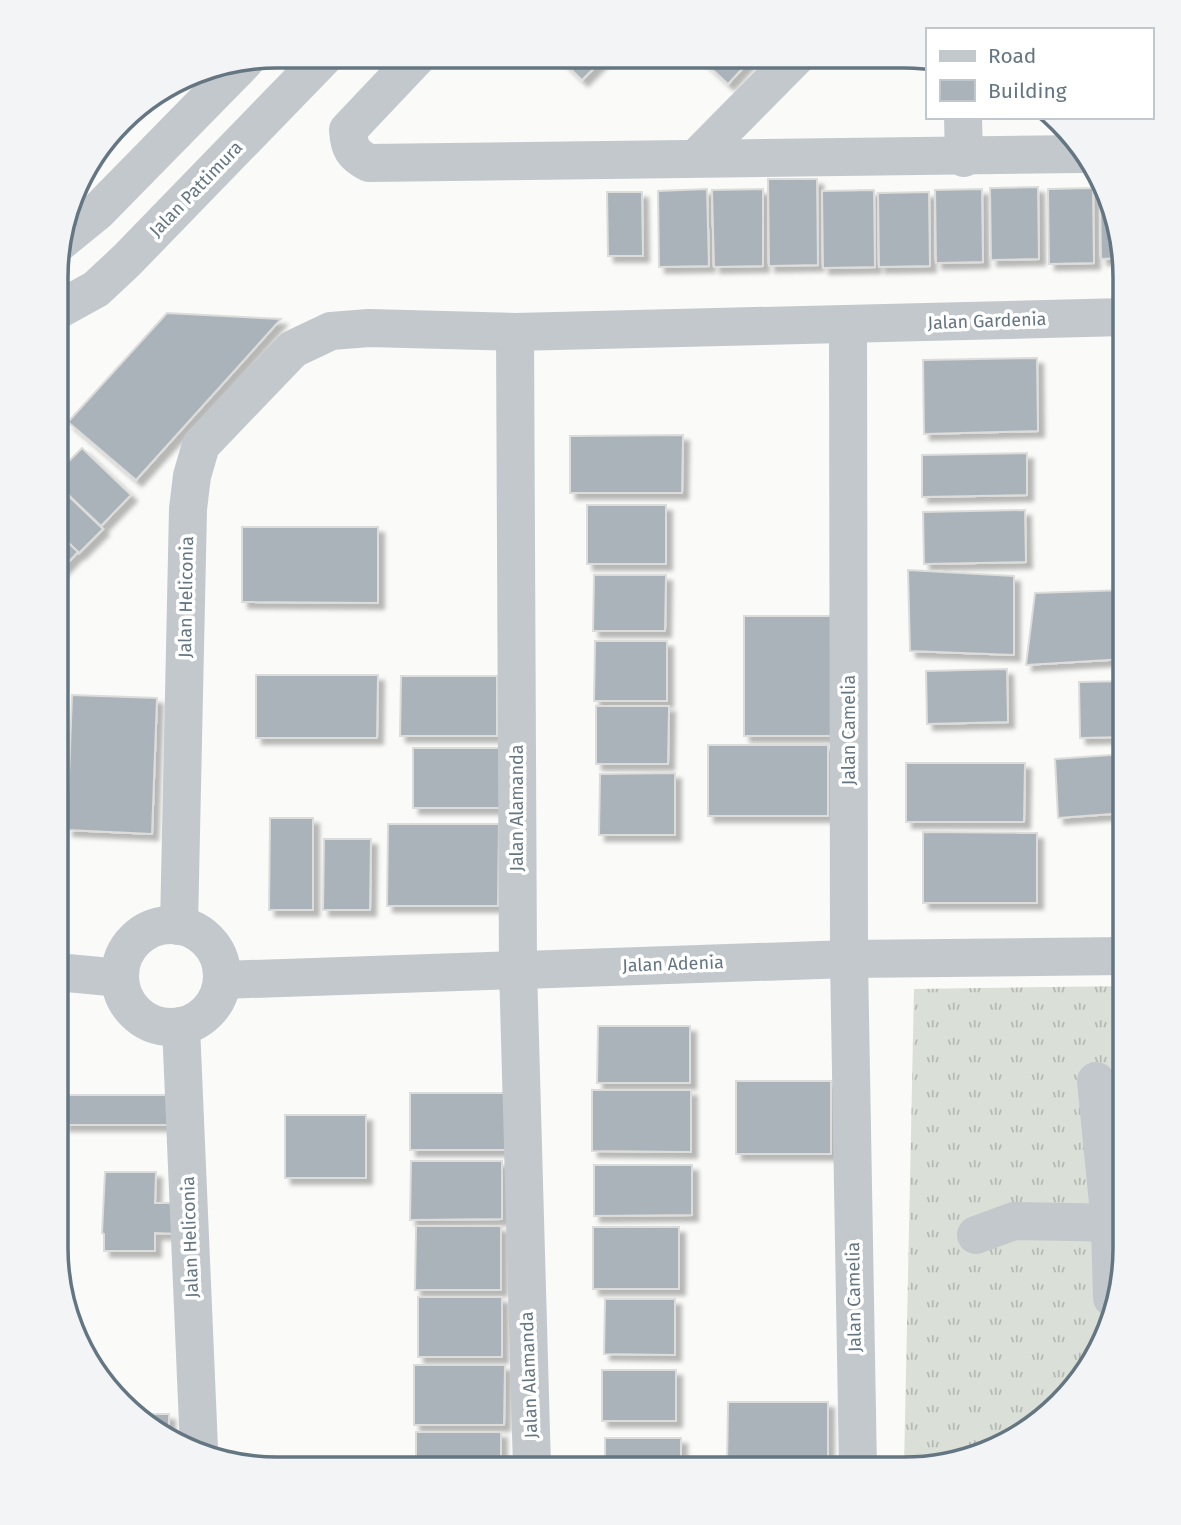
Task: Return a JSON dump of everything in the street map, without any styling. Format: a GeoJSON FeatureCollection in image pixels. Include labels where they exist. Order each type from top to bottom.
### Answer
{"type":"FeatureCollection","features":[{"type":"Feature","properties":{"kind":"street","name":"Jalan Pattimura"},"geometry":{"type":"LineString","coordinates":[[68,304],[96,289],[127,260],[313,68]]}},
{"type":"Feature","properties":{"kind":"street"},"geometry":{"type":"LineString","coordinates":[[407,68],[348,130],[349,146],[358,157],[369,163],[697,157],[964,158],[1073,154]]}},
{"type":"Feature","properties":{"kind":"street"},"geometry":{"type":"LineString","coordinates":[[697,157],[784,68]]}},
{"type":"Feature","properties":{"kind":"street"},"geometry":{"type":"LineString","coordinates":[[74,231],[97,211],[233,73]]}},
{"type":"Feature","properties":{"kind":"street"},"geometry":{"type":"LineString","coordinates":[[963,119],[964,158]]}},
{"type":"Feature","properties":{"kind":"street","name":"Jalan Gardenia"},"geometry":{"type":"LineString","coordinates":[[848,325],[1113,317]]}},
{"type":"Feature","properties":{"kind":"street"},"geometry":{"type":"LineString","coordinates":[[515,332],[848,325]]}},
{"type":"Feature","properties":{"kind":"street","name":"Jalan Camelia"},"geometry":{"type":"LineString","coordinates":[[848,325],[849,959],[858,1457]]}},
{"type":"Feature","properties":{"kind":"street","name":"Jalan Heliconia"},"geometry":{"type":"LineString","coordinates":[[178,926],[188,509],[192,476],[201,445],[293,349],[331,331],[369,328],[515,332]]}},
{"type":"Feature","properties":{"kind":"street","name":"Jalan Alamanda"},"geometry":{"type":"LineString","coordinates":[[515,332],[518,968],[532,1457]]}},
{"type":"Feature","properties":{"kind":"street"},"geometry":{"type":"LineString","coordinates":[[160,926],[178,926],[195,931],[208,941],[217,955],[222,980],[212,1006],[198,1019],[181,1026],[163,1027],[146,1021],[132,1010],[123,995],[120,978],[122,960],[131,944],[144,933],[160,926]]}},
{"type":"Feature","properties":{"kind":"street","name":"Jalan Adenia"},"geometry":{"type":"LineString","coordinates":[[222,980],[849,959],[1112,956]]}},
{"type":"Feature","properties":{"kind":"street"},"geometry":{"type":"LineString","coordinates":[[68,973],[120,978]]}},
{"type":"Feature","properties":{"kind":"street","name":"Jalan Heliconia"},"geometry":{"type":"LineString","coordinates":[[181,1026],[199,1442]]}},
{"type":"Feature","properties":{"kind":"street"},"geometry":{"type":"LineString","coordinates":[[1096,1081],[1112,1190]]}},
{"type":"Feature","properties":{"kind":"street"},"geometry":{"type":"LineString","coordinates":[[975,1234],[1014,1221],[1112,1223]]}},
{"type":"Feature","properties":{"kind":"green space"},"geometry":{"type":"Polygon","coordinates":[[[1112,986],[1112,1262],[1102,1315],[1091,1340],[1078,1364],[1042,1405],[1020,1422],[971,1446],[945,1453],[904,1457],[914,989],[1112,986]]]}},
{"type":"Feature","properties":{"kind":"building"},"geometry":{"type":"Polygon","coordinates":[[[569,68],[594,68],[582,80],[569,68]]]}},
{"type":"Feature","properties":{"kind":"building"},"geometry":{"type":"Polygon","coordinates":[[[711,68],[743,68],[728,84],[711,68]]]}},
{"type":"Feature","properties":{"kind":"building"},"geometry":{"type":"Polygon","coordinates":[[[768,179],[817,179],[818,265],[769,266],[768,179]]]}},
{"type":"Feature","properties":{"kind":"building"},"geometry":{"type":"Polygon","coordinates":[[[1038,187],[1039,259],[991,260],[990,188],[1038,187]]]}},
{"type":"Feature","properties":{"kind":"building"},"geometry":{"type":"Polygon","coordinates":[[[1092,188],[1094,263],[1049,264],[1048,189],[1092,188]]]}},
{"type":"Feature","properties":{"kind":"building"},"geometry":{"type":"Polygon","coordinates":[[[707,189],[709,266],[659,267],[658,191],[707,189]]]}},
{"type":"Feature","properties":{"kind":"building"},"geometry":{"type":"Polygon","coordinates":[[[763,189],[763,266],[714,267],[712,190],[763,189]]]}},
{"type":"Feature","properties":{"kind":"building"},"geometry":{"type":"Polygon","coordinates":[[[982,189],[983,262],[936,263],[935,190],[982,189]]]}},
{"type":"Feature","properties":{"kind":"building"},"geometry":{"type":"Polygon","coordinates":[[[874,190],[875,267],[823,268],[822,191],[874,190]]]}},
{"type":"Feature","properties":{"kind":"building"},"geometry":{"type":"Polygon","coordinates":[[[607,192],[642,192],[643,256],[608,256],[607,192]]]}},
{"type":"Feature","properties":{"kind":"building"},"geometry":{"type":"Polygon","coordinates":[[[929,192],[930,266],[879,267],[878,193],[929,192]]]}},
{"type":"Feature","properties":{"kind":"building"},"geometry":{"type":"Polygon","coordinates":[[[1100,206],[1109,236],[1112,258],[1101,259],[1100,206]]]}},
{"type":"Feature","properties":{"kind":"building"},"geometry":{"type":"Polygon","coordinates":[[[167,313],[281,319],[136,480],[68,422],[167,313]]]}},
{"type":"Feature","properties":{"kind":"building"},"geometry":{"type":"Polygon","coordinates":[[[1037,358],[1038,431],[924,434],[923,360],[1037,358]]]}},
{"type":"Feature","properties":{"kind":"building"},"geometry":{"type":"Polygon","coordinates":[[[683,435],[682,493],[570,493],[570,436],[683,435]]]}},
{"type":"Feature","properties":{"kind":"building"},"geometry":{"type":"Polygon","coordinates":[[[82,448],[131,495],[101,526],[68,494],[68,462],[82,448]]]}},
{"type":"Feature","properties":{"kind":"building"},"geometry":{"type":"Polygon","coordinates":[[[1027,453],[1027,495],[922,497],[922,455],[1027,453]]]}},
{"type":"Feature","properties":{"kind":"building"},"geometry":{"type":"Polygon","coordinates":[[[68,496],[103,529],[79,553],[68,542],[68,496]]]}},
{"type":"Feature","properties":{"kind":"building"},"geometry":{"type":"Polygon","coordinates":[[[587,505],[666,505],[666,564],[587,564],[587,505]]]}},
{"type":"Feature","properties":{"kind":"building"},"geometry":{"type":"Polygon","coordinates":[[[1025,510],[1026,562],[924,564],[923,512],[1025,510]]]}},
{"type":"Feature","properties":{"kind":"building"},"geometry":{"type":"Polygon","coordinates":[[[242,527],[378,527],[378,603],[242,602],[242,527]]]}},
{"type":"Feature","properties":{"kind":"building"},"geometry":{"type":"Polygon","coordinates":[[[68,542],[78,552],[68,563],[68,542]]]}},
{"type":"Feature","properties":{"kind":"building"},"geometry":{"type":"Polygon","coordinates":[[[908,570],[1014,576],[1014,655],[910,651],[908,570]]]}},
{"type":"Feature","properties":{"kind":"building"},"geometry":{"type":"Polygon","coordinates":[[[594,575],[666,575],[665,631],[593,631],[594,575]]]}},
{"type":"Feature","properties":{"kind":"building"},"geometry":{"type":"Polygon","coordinates":[[[1113,590],[1113,660],[1026,665],[1035,593],[1113,590]]]}},
{"type":"Feature","properties":{"kind":"building"},"geometry":{"type":"Polygon","coordinates":[[[744,616],[832,616],[831,736],[744,736],[744,616]]]}},
{"type":"Feature","properties":{"kind":"building"},"geometry":{"type":"Polygon","coordinates":[[[595,641],[667,641],[667,701],[594,701],[595,641]]]}},
{"type":"Feature","properties":{"kind":"building"},"geometry":{"type":"Polygon","coordinates":[[[1007,669],[1008,722],[927,724],[926,671],[1007,669]]]}},
{"type":"Feature","properties":{"kind":"building"},"geometry":{"type":"Polygon","coordinates":[[[256,675],[378,675],[377,738],[256,738],[256,675]]]}},
{"type":"Feature","properties":{"kind":"building"},"geometry":{"type":"Polygon","coordinates":[[[401,676],[497,676],[497,736],[400,736],[401,676]]]}},
{"type":"Feature","properties":{"kind":"building"},"geometry":{"type":"Polygon","coordinates":[[[1113,681],[1113,737],[1080,738],[1079,682],[1113,681]]]}},
{"type":"Feature","properties":{"kind":"building"},"geometry":{"type":"Polygon","coordinates":[[[72,695],[157,698],[152,834],[68,830],[72,695]]]}},
{"type":"Feature","properties":{"kind":"building"},"geometry":{"type":"Polygon","coordinates":[[[596,706],[669,706],[668,764],[596,764],[596,706]]]}},
{"type":"Feature","properties":{"kind":"building"},"geometry":{"type":"Polygon","coordinates":[[[708,745],[828,745],[828,816],[708,816],[708,745]]]}},
{"type":"Feature","properties":{"kind":"building"},"geometry":{"type":"Polygon","coordinates":[[[413,748],[503,748],[503,808],[413,808],[413,748]]]}},
{"type":"Feature","properties":{"kind":"building"},"geometry":{"type":"Polygon","coordinates":[[[1113,755],[1112,814],[1058,818],[1055,759],[1113,755]]]}},
{"type":"Feature","properties":{"kind":"building"},"geometry":{"type":"Polygon","coordinates":[[[906,763],[1025,763],[1024,822],[906,822],[906,763]]]}},
{"type":"Feature","properties":{"kind":"building"},"geometry":{"type":"Polygon","coordinates":[[[675,773],[675,835],[599,835],[600,774],[675,773]]]}},
{"type":"Feature","properties":{"kind":"building"},"geometry":{"type":"Polygon","coordinates":[[[270,818],[313,818],[313,910],[269,910],[270,818]]]}},
{"type":"Feature","properties":{"kind":"building"},"geometry":{"type":"Polygon","coordinates":[[[388,824],[499,824],[498,906],[387,906],[388,824]]]}},
{"type":"Feature","properties":{"kind":"building"},"geometry":{"type":"Polygon","coordinates":[[[923,832],[1037,833],[1037,903],[923,903],[923,832]]]}},
{"type":"Feature","properties":{"kind":"building"},"geometry":{"type":"Polygon","coordinates":[[[324,839],[371,839],[370,910],[323,910],[324,839]]]}},
{"type":"Feature","properties":{"kind":"building"},"geometry":{"type":"Polygon","coordinates":[[[598,1026],[690,1026],[690,1083],[597,1083],[598,1026]]]}},
{"type":"Feature","properties":{"kind":"building"},"geometry":{"type":"Polygon","coordinates":[[[736,1081],[831,1081],[831,1154],[736,1154],[736,1081]]]}},
{"type":"Feature","properties":{"kind":"building"},"geometry":{"type":"Polygon","coordinates":[[[592,1090],[691,1090],[691,1152],[592,1151],[592,1090]]]}},
{"type":"Feature","properties":{"kind":"building"},"geometry":{"type":"Polygon","coordinates":[[[410,1093],[506,1093],[505,1150],[410,1150],[410,1093]]]}},
{"type":"Feature","properties":{"kind":"building"},"geometry":{"type":"Polygon","coordinates":[[[68,1095],[173,1095],[173,1125],[68,1125],[68,1095]]]}},
{"type":"Feature","properties":{"kind":"building"},"geometry":{"type":"Polygon","coordinates":[[[285,1115],[366,1115],[366,1178],[285,1178],[285,1115]]]}},
{"type":"Feature","properties":{"kind":"building"},"geometry":{"type":"Polygon","coordinates":[[[411,1161],[502,1161],[502,1219],[410,1220],[411,1161]]]}},
{"type":"Feature","properties":{"kind":"building"},"geometry":{"type":"Polygon","coordinates":[[[594,1165],[692,1165],[692,1215],[594,1216],[594,1165]]]}},
{"type":"Feature","properties":{"kind":"building"},"geometry":{"type":"Polygon","coordinates":[[[105,1172],[156,1172],[155,1203],[179,1203],[179,1234],[155,1233],[155,1251],[104,1251],[102,1233],[105,1172]]]}},
{"type":"Feature","properties":{"kind":"building"},"geometry":{"type":"Polygon","coordinates":[[[416,1226],[501,1226],[501,1290],[415,1290],[416,1226]]]}},
{"type":"Feature","properties":{"kind":"building"},"geometry":{"type":"Polygon","coordinates":[[[593,1227],[679,1227],[679,1289],[593,1289],[593,1227]]]}},
{"type":"Feature","properties":{"kind":"building"},"geometry":{"type":"Polygon","coordinates":[[[418,1297],[502,1297],[502,1357],[418,1357],[418,1297]]]}},
{"type":"Feature","properties":{"kind":"building"},"geometry":{"type":"Polygon","coordinates":[[[605,1299],[675,1299],[675,1355],[604,1354],[605,1299]]]}},
{"type":"Feature","properties":{"kind":"building"},"geometry":{"type":"Polygon","coordinates":[[[414,1365],[505,1365],[504,1425],[414,1425],[414,1365]]]}},
{"type":"Feature","properties":{"kind":"building"},"geometry":{"type":"Polygon","coordinates":[[[602,1370],[676,1370],[676,1421],[602,1421],[602,1370]]]}},
{"type":"Feature","properties":{"kind":"building"},"geometry":{"type":"Polygon","coordinates":[[[728,1402],[828,1402],[828,1457],[727,1457],[728,1402]]]}},
{"type":"Feature","properties":{"kind":"building"},"geometry":{"type":"Polygon","coordinates":[[[150,1414],[169,1414],[169,1426],[150,1414]]]}},
{"type":"Feature","properties":{"kind":"building"},"geometry":{"type":"Polygon","coordinates":[[[416,1432],[501,1432],[501,1457],[416,1457],[416,1432]]]}},
{"type":"Feature","properties":{"kind":"building"},"geometry":{"type":"Polygon","coordinates":[[[605,1438],[681,1438],[681,1457],[605,1457],[605,1438]]]}}]}
